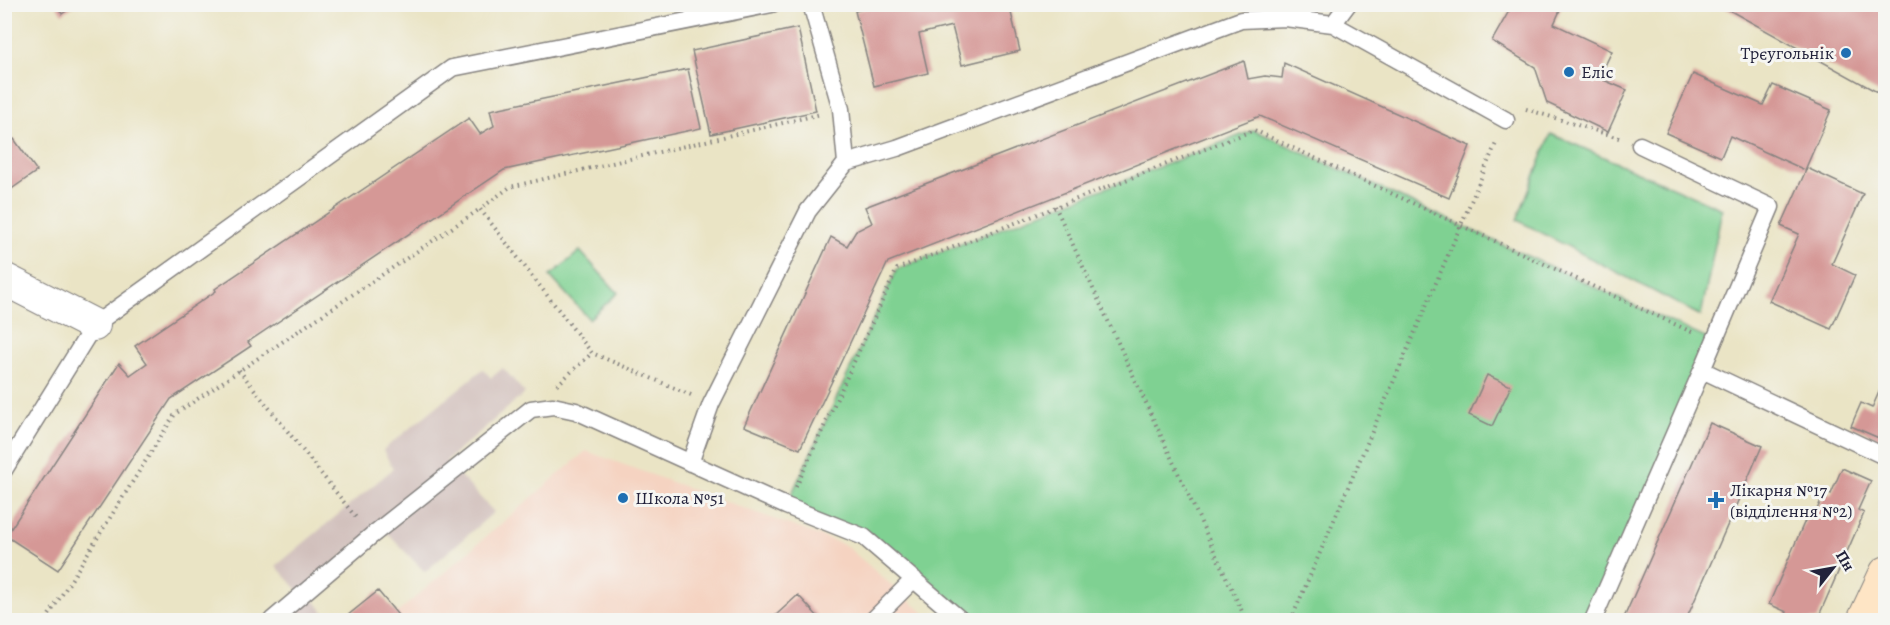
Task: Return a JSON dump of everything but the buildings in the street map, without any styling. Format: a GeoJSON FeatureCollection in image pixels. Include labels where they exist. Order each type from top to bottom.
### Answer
{"type":"FeatureCollection","features":[{"type":"Feature","properties":{"kind":"main road"},"geometry":{"type":"LineString","coordinates":[[1864,621],[1886,573]]}},
{"type":"Feature","properties":{"kind":"street"},"geometry":{"type":"LineString","coordinates":[[4,279],[94,325]]}},
{"type":"Feature","properties":{"kind":"lane"},"geometry":{"type":"LineString","coordinates":[[4,470],[94,325],[452,68],[772,4]]}},
{"type":"Feature","properties":{"kind":"lane"},"geometry":{"type":"LineString","coordinates":[[811,4],[841,109],[846,163]]}},
{"type":"Feature","properties":{"kind":"lane"},"geometry":{"type":"LineString","coordinates":[[1333,24],[1348,4]]}},
{"type":"Feature","properties":{"kind":"lane"},"geometry":{"type":"LineString","coordinates":[[690,463],[711,404],[808,211],[846,163],[897,148],[1241,20],[1285,18],[1333,24],[1506,120]]}},
{"type":"Feature","properties":{"kind":"lane"},"geometry":{"type":"LineString","coordinates":[[1593,621],[1771,207],[1640,145]]}},
{"type":"Feature","properties":{"kind":"lane"},"geometry":{"type":"LineString","coordinates":[[1702,370],[1886,456]]}},
{"type":"Feature","properties":{"kind":"lane"},"geometry":{"type":"LineString","coordinates":[[272,621],[371,536],[531,409],[553,406],[576,411],[786,506],[864,537],[960,621]]}},
{"type":"Feature","properties":{"kind":"lane"},"geometry":{"type":"LineString","coordinates":[[873,621],[914,579]]}},
{"type":"Feature","properties":{"kind":"path"},"geometry":{"type":"LineString","coordinates":[[1291,621],[1506,120],[1524,108],[1640,145]]}},
{"type":"Feature","properties":{"kind":"path"},"geometry":{"type":"LineString","coordinates":[[46,621],[175,414],[510,187],[841,109]]}},
{"type":"Feature","properties":{"kind":"path"},"geometry":{"type":"LineString","coordinates":[[786,506],[897,269],[1254,130],[1461,223],[1714,342]]}},
{"type":"Feature","properties":{"kind":"path"},"geometry":{"type":"LineString","coordinates":[[1055,206],[1246,621]]}},
{"type":"Feature","properties":{"kind":"path"},"geometry":{"type":"LineString","coordinates":[[480,209],[592,353],[711,404]]}},
{"type":"Feature","properties":{"kind":"path"},"geometry":{"type":"LineString","coordinates":[[531,409],[592,353]]}},
{"type":"Feature","properties":{"kind":"path"},"geometry":{"type":"LineString","coordinates":[[239,370],[371,536]]}},
{"type":"Feature","properties":{"kind":"shaded area"},"geometry":{"type":"Polygon","coordinates":[[[503,368],[525,393],[446,461],[494,512],[425,572],[379,525],[304,589],[331,620],[286,620],[308,601],[276,566],[393,469],[383,450],[483,369],[491,378],[503,368]]]}},
{"type":"Feature","properties":{"kind":"shaded area","name":"Школа №51"},"geometry":{"type":"Polygon","coordinates":[[[586,451],[845,545],[932,620],[389,620],[586,451]]]}},
{"type":"Feature","properties":{"kind":"green space"},"geometry":{"type":"Polygon","coordinates":[[[1254,130],[1714,342],[1593,620],[961,620],[864,537],[786,506],[897,269],[1254,130]]]}},
{"type":"Feature","properties":{"kind":"green space"},"geometry":{"type":"Polygon","coordinates":[[[1551,134],[1722,209],[1701,316],[1517,220],[1551,134]]]}},
{"type":"Feature","properties":{"kind":"green space"},"geometry":{"type":"Polygon","coordinates":[[[580,251],[618,293],[589,319],[550,276],[580,251]]]}},
{"type":"Feature","properties":{"kind":"place","name":"Трєугольнік"},"geometry":{"type":"Point","coordinates":[1846,53]}},
{"type":"Feature","properties":{"kind":"place","name":"Еліс"},"geometry":{"type":"Point","coordinates":[1569,72]}},
{"type":"Feature","properties":{"kind":"place","name":"Школа №51"},"geometry":{"type":"Point","coordinates":[623,498]}},
{"type":"Feature","properties":{"kind":"place","name":"Лікарня №17 (відділення №2)"},"geometry":{"type":"Point","coordinates":[1716,500]}}]}
